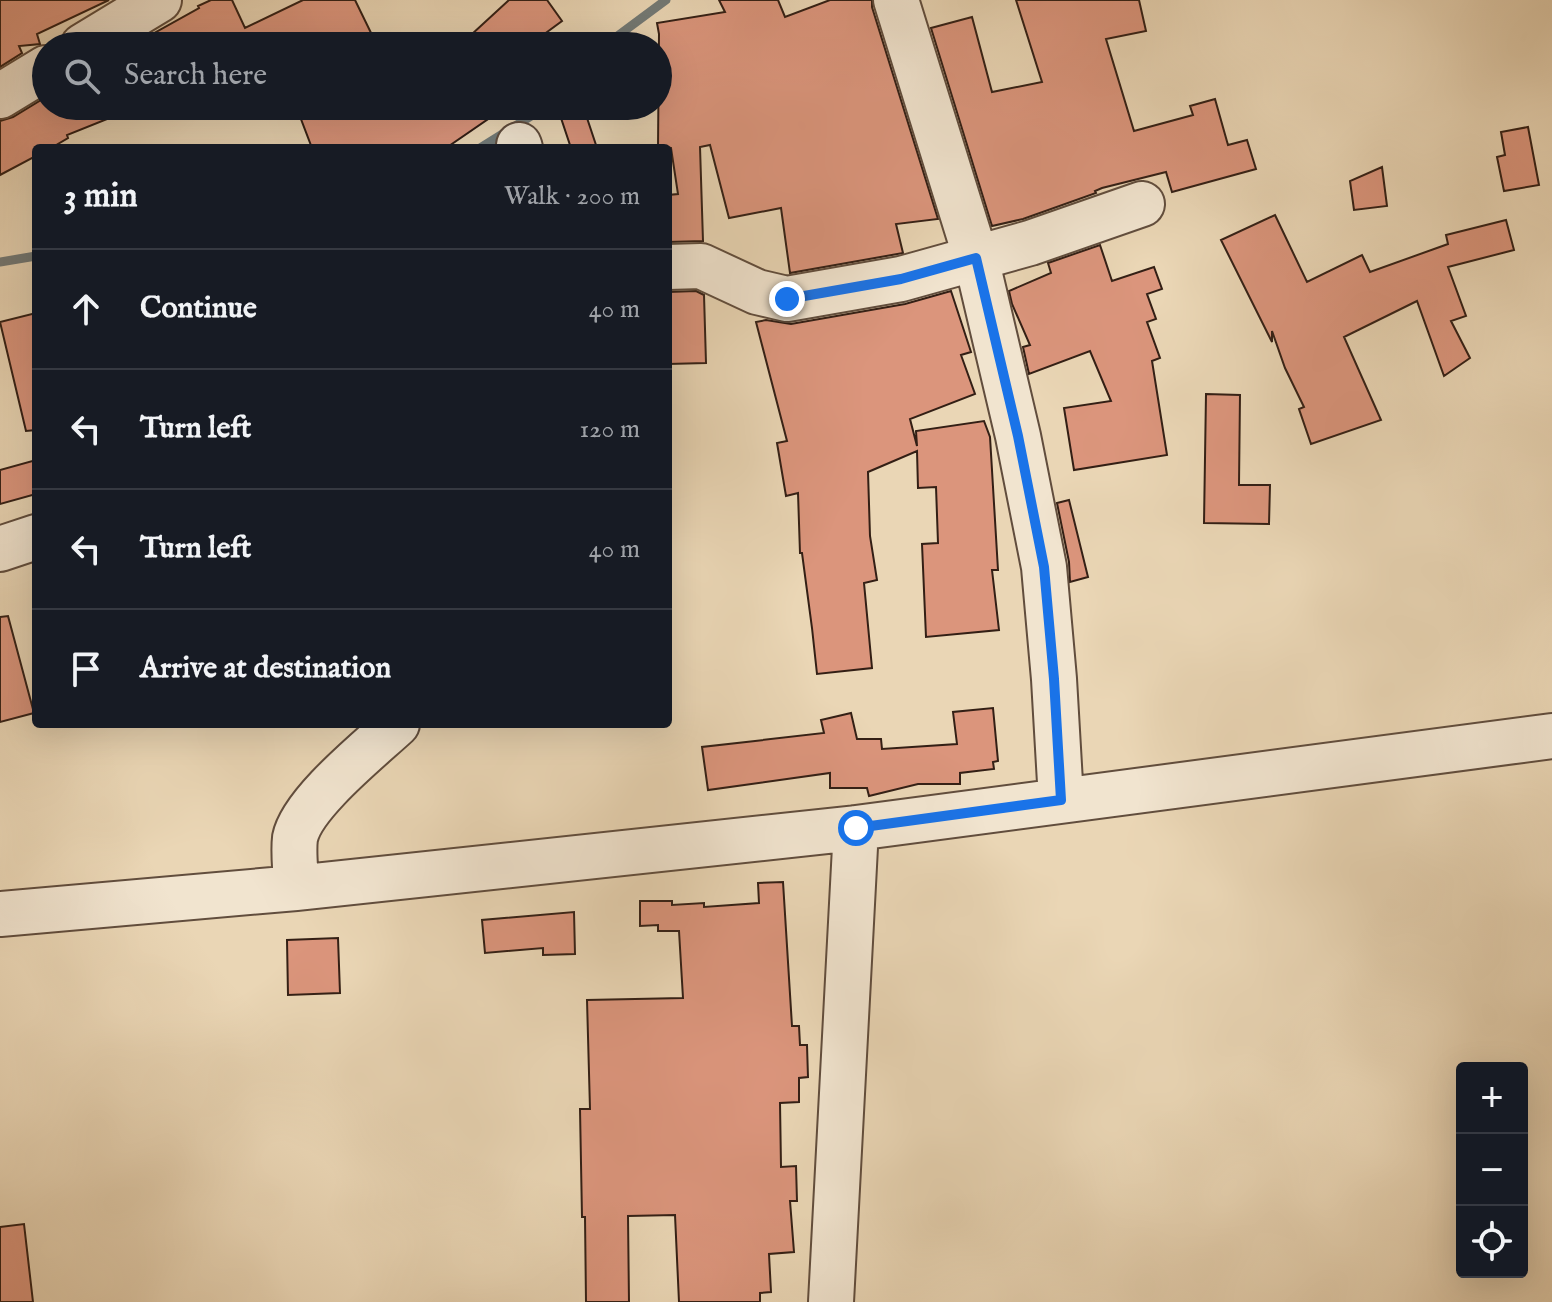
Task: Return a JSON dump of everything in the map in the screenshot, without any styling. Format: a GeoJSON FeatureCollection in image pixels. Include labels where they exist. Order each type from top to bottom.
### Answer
{"type":"FeatureCollection","features":[{"type":"Feature","properties":{"kind":"street"},"geometry":{"type":"LineString","coordinates":[[106,32],[159,0]]}},
{"type":"Feature","properties":{"kind":"street"},"geometry":{"type":"LineString","coordinates":[[896,0],[976,258],[1018,436],[1044,567],[1061,800]]}},
{"type":"Feature","properties":{"kind":"street"},"geometry":{"type":"LineString","coordinates":[[0,96],[32,77]]}},
{"type":"Feature","properties":{"kind":"street"},"geometry":{"type":"LineString","coordinates":[[672,267],[701,266],[757,292],[787,299],[901,279],[1030,243],[1142,204]]}},
{"type":"Feature","properties":{"kind":"street"},"geometry":{"type":"LineString","coordinates":[[0,549],[32,538]]}},
{"type":"Feature","properties":{"kind":"street"},"geometry":{"type":"LineString","coordinates":[[296,888],[295,837],[311,807],[393,728]]}},
{"type":"Feature","properties":{"kind":"street"},"geometry":{"type":"LineString","coordinates":[[0,914],[296,888],[856,828],[1552,736]]}},
{"type":"Feature","properties":{"kind":"street"},"geometry":{"type":"LineString","coordinates":[[831,1302],[856,828]]}},
{"type":"Feature","properties":{"kind":"building"},"geometry":{"type":"Polygon","coordinates":[[[0,0],[109,0],[41,32],[32,32],[32,45],[19,46],[22,53],[0,67],[0,0]]]}},
{"type":"Feature","properties":{"kind":"building"},"geometry":{"type":"Polygon","coordinates":[[[211,0],[232,0],[245,28],[303,0],[355,0],[371,32],[156,32],[211,0]]]}},
{"type":"Feature","properties":{"kind":"building"},"geometry":{"type":"Polygon","coordinates":[[[509,0],[547,0],[562,21],[547,32],[474,32],[509,0]]]}},
{"type":"Feature","properties":{"kind":"building"},"geometry":{"type":"Polygon","coordinates":[[[719,0],[778,0],[785,17],[830,0],[872,0],[938,219],[896,224],[903,253],[790,273],[781,208],[729,218],[710,145],[700,147],[703,241],[672,242],[672,195],[678,194],[672,144],[658,144],[658,120],[672,120],[672,32],[659,32],[657,23],[725,12],[719,0]]]}},
{"type":"Feature","properties":{"kind":"building"},"geometry":{"type":"Polygon","coordinates":[[[1016,0],[1139,0],[1146,31],[1106,39],[1134,131],[1193,115],[1190,106],[1215,99],[1228,145],[1247,140],[1256,169],[1172,192],[1166,172],[1102,188],[1096,193],[1023,219],[992,226],[931,28],[972,17],[992,92],[1042,82],[1016,0]]]}},
{"type":"Feature","properties":{"kind":"building"},"geometry":{"type":"Polygon","coordinates":[[[32,105],[32,120],[104,120],[67,135],[68,138],[58,144],[32,144],[32,158],[0,175],[0,121],[32,105]]]}},
{"type":"Feature","properties":{"kind":"building"},"geometry":{"type":"Polygon","coordinates":[[[301,120],[487,120],[452,144],[310,144],[301,120]]]}},
{"type":"Feature","properties":{"kind":"building"},"geometry":{"type":"Polygon","coordinates":[[[562,120],[588,120],[596,144],[570,144],[562,120]]]}},
{"type":"Feature","properties":{"kind":"building"},"geometry":{"type":"Polygon","coordinates":[[[1528,127],[1539,185],[1504,191],[1497,157],[1505,155],[1501,132],[1528,127]]]}},
{"type":"Feature","properties":{"kind":"building"},"geometry":{"type":"Polygon","coordinates":[[[1382,167],[1387,206],[1354,210],[1350,181],[1382,167]]]}},
{"type":"Feature","properties":{"kind":"building"},"geometry":{"type":"Polygon","coordinates":[[[1275,215],[1307,282],[1362,255],[1370,272],[1448,244],[1446,235],[1506,220],[1514,250],[1448,267],[1466,316],[1451,321],[1470,358],[1444,376],[1417,301],[1344,337],[1381,420],[1311,444],[1299,409],[1304,407],[1272,331],[1272,342],[1221,240],[1275,215]]]}},
{"type":"Feature","properties":{"kind":"building"},"geometry":{"type":"Polygon","coordinates":[[[1100,245],[1112,281],[1154,267],[1162,289],[1147,294],[1156,319],[1147,322],[1160,358],[1152,361],[1167,455],[1074,470],[1064,408],[1111,401],[1090,351],[1029,374],[1023,347],[1030,345],[1009,291],[1051,273],[1048,263],[1100,245]]]}},
{"type":"Feature","properties":{"kind":"building"},"geometry":{"type":"Polygon","coordinates":[[[696,291],[704,295],[706,363],[672,364],[672,292],[696,291]]]}},
{"type":"Feature","properties":{"kind":"building"},"geometry":{"type":"Polygon","coordinates":[[[951,291],[971,352],[961,355],[975,394],[910,419],[917,446],[916,431],[984,421],[990,437],[998,570],[992,570],[999,630],[926,637],[922,544],[938,543],[936,487],[918,488],[917,451],[868,472],[870,536],[877,580],[864,583],[872,668],[817,674],[800,553],[798,493],[786,496],[777,443],[787,441],[756,322],[766,320],[791,324],[905,304],[951,291]]]}},
{"type":"Feature","properties":{"kind":"building"},"geometry":{"type":"Polygon","coordinates":[[[32,314],[32,430],[26,431],[0,322],[32,314]]]}},
{"type":"Feature","properties":{"kind":"building"},"geometry":{"type":"Polygon","coordinates":[[[1206,394],[1240,395],[1239,485],[1270,485],[1269,524],[1204,523],[1206,394]]]}},
{"type":"Feature","properties":{"kind":"building"},"geometry":{"type":"Polygon","coordinates":[[[32,461],[32,495],[0,504],[0,470],[32,461]]]}},
{"type":"Feature","properties":{"kind":"building"},"geometry":{"type":"Polygon","coordinates":[[[1069,500],[1088,577],[1070,582],[1057,503],[1069,500]]]}},
{"type":"Feature","properties":{"kind":"building"},"geometry":{"type":"Polygon","coordinates":[[[8,616],[32,714],[0,722],[0,617],[8,616]]]}},
{"type":"Feature","properties":{"kind":"building"},"geometry":{"type":"Polygon","coordinates":[[[993,708],[998,761],[993,762],[994,769],[960,773],[960,784],[918,784],[869,796],[867,788],[830,788],[830,773],[708,790],[702,747],[824,733],[821,720],[851,713],[857,739],[881,739],[882,749],[957,744],[953,712],[993,708]]]}},
{"type":"Feature","properties":{"kind":"building"},"geometry":{"type":"Polygon","coordinates":[[[783,882],[792,1026],[799,1026],[800,1045],[807,1045],[808,1077],[799,1078],[799,1102],[780,1103],[781,1167],[796,1166],[797,1201],[790,1201],[794,1252],[769,1254],[771,1292],[760,1293],[760,1302],[679,1302],[675,1215],[628,1216],[629,1302],[586,1302],[580,1109],[590,1109],[587,1000],[683,998],[679,931],[658,931],[658,925],[640,926],[640,901],[672,901],[672,905],[704,903],[704,907],[759,903],[758,883],[783,882]]]}},
{"type":"Feature","properties":{"kind":"building"},"geometry":{"type":"Polygon","coordinates":[[[574,912],[575,954],[543,955],[543,948],[485,953],[482,920],[574,912]]]}},
{"type":"Feature","properties":{"kind":"building"},"geometry":{"type":"Polygon","coordinates":[[[338,938],[340,993],[288,995],[287,940],[338,938]]]}},
{"type":"Feature","properties":{"kind":"building"},"geometry":{"type":"Polygon","coordinates":[[[24,1224],[33,1302],[0,1302],[0,1227],[24,1224]]]}},
{"type":"Feature","properties":{"kind":"waterway"},"geometry":{"type":"LineString","coordinates":[[623,32],[666,0]]}},
{"type":"Feature","properties":{"kind":"waterway"},"geometry":{"type":"LineString","coordinates":[[486,144],[525,120]]}},
{"type":"Feature","properties":{"kind":"waterway"},"geometry":{"type":"LineString","coordinates":[[0,262],[32,257]]}},
{"type":"Feature","properties":{"kind":"route"},"geometry":{"type":"LineString","coordinates":[[787,299],[901,279],[976,258],[1018,436],[1044,567],[1061,800],[856,828]]}}]}
